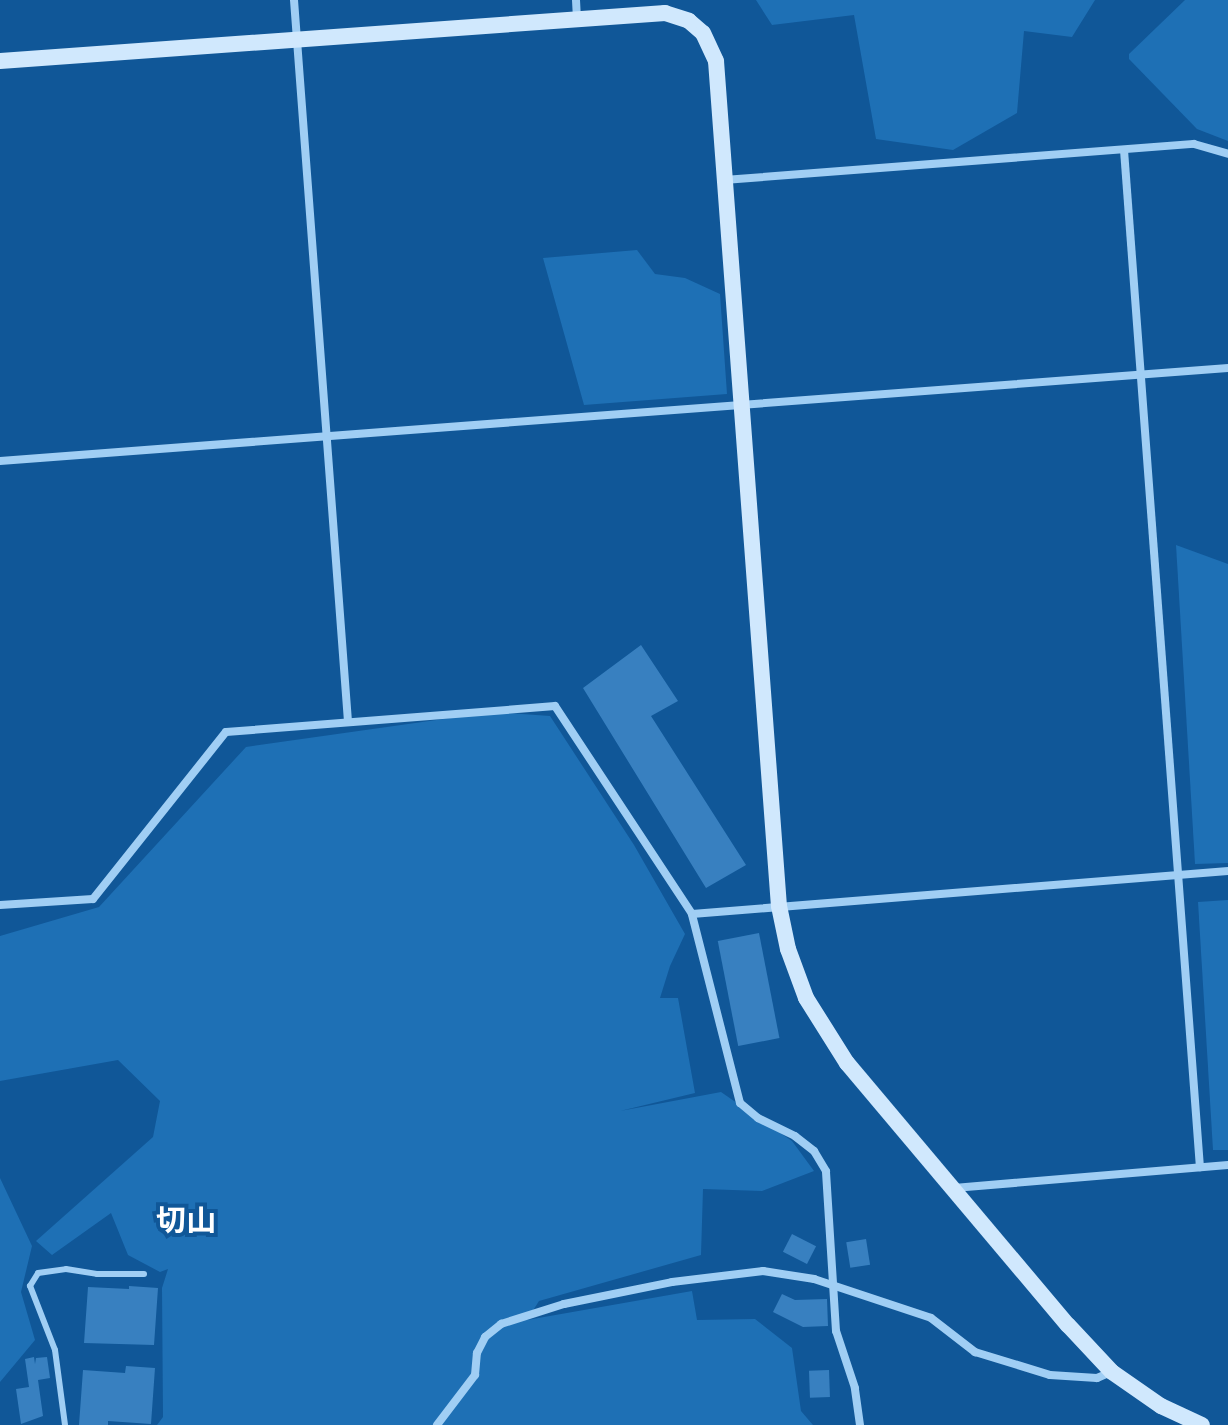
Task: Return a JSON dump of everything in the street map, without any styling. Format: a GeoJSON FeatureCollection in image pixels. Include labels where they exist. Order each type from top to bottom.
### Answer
{"type":"FeatureCollection","features":[{"type":"Feature","properties":{"kind":"street"},"geometry":{"type":"LineString","coordinates":[[294,0],[348,722]]}},
{"type":"Feature","properties":{"kind":"street"},"geometry":{"type":"LineString","coordinates":[[576,0],[577,18]]}},
{"type":"Feature","properties":{"kind":"street"},"geometry":{"type":"LineString","coordinates":[[0,61],[665,13],[689,21],[703,33],[716,61],[779,906],[788,949],[814,1011],[847,1063],[1112,1372],[1161,1406],[1202,1425]]}},
{"type":"Feature","properties":{"kind":"street"},"geometry":{"type":"LineString","coordinates":[[724,180],[1194,144],[1228,154]]}},
{"type":"Feature","properties":{"kind":"street"},"geometry":{"type":"LineString","coordinates":[[1124,150],[1200,1167]]}},
{"type":"Feature","properties":{"kind":"street"},"geometry":{"type":"LineString","coordinates":[[0,461],[1228,368]]}},
{"type":"Feature","properties":{"kind":"street"},"geometry":{"type":"LineString","coordinates":[[0,905],[93,899],[226,732],[555,706],[692,914],[740,1103],[758,1118],[795,1136],[814,1151],[826,1171],[836,1331],[855,1388],[860,1425]]}},
{"type":"Feature","properties":{"kind":"street"},"geometry":{"type":"LineString","coordinates":[[692,914],[1228,871]]}},
{"type":"Feature","properties":{"kind":"street"},"geometry":{"type":"LineString","coordinates":[[953,1188],[1228,1165]]}},
{"type":"Feature","properties":{"kind":"street"},"geometry":{"type":"LineString","coordinates":[[437,1425],[475,1375],[477,1353],[485,1337],[501,1324],[564,1304],[672,1282],[763,1271],[831,1285],[931,1318],[975,1352],[1035,1370],[1097,1378],[1112,1372]]}},
{"type":"Feature","properties":{"kind":"lane"},"geometry":{"type":"LineString","coordinates":[[65,1425],[55,1350],[30,1286],[38,1273],[66,1269],[97,1274],[144,1274]]}},
{"type":"Feature","properties":{"kind":"shaded area"},"geometry":{"type":"Polygon","coordinates":[[[756,0],[1095,0],[1072,37],[1024,31],[1017,113],[953,150],[876,139],[854,15],[772,25],[756,0]]]}},
{"type":"Feature","properties":{"kind":"shaded area"},"geometry":{"type":"Polygon","coordinates":[[[1185,0],[1228,0],[1228,141],[1197,129],[1129,59],[1129,54],[1185,0]]]}},
{"type":"Feature","properties":{"kind":"shaded area"},"geometry":{"type":"Polygon","coordinates":[[[637,250],[655,274],[685,278],[720,294],[727,394],[584,405],[543,258],[637,250]]]}},
{"type":"Feature","properties":{"kind":"shaded area"},"geometry":{"type":"Polygon","coordinates":[[[1176,545],[1228,564],[1228,863],[1195,864],[1176,545]]]}},
{"type":"Feature","properties":{"kind":"shaded area"},"geometry":{"type":"Polygon","coordinates":[[[493,712],[550,716],[634,845],[685,934],[660,998],[678,998],[695,1093],[620,1111],[721,1092],[792,1141],[814,1171],[762,1191],[703,1189],[701,1255],[539,1301],[527,1320],[692,1291],[697,1320],[755,1319],[792,1348],[801,1411],[813,1425],[157,1425],[163,1417],[162,1288],[168,1269],[160,1272],[128,1255],[111,1213],[52,1255],[36,1241],[153,1137],[160,1101],[118,1060],[0,1081],[0,936],[99,907],[246,747],[493,712]]]}},
{"type":"Feature","properties":{"kind":"shaded area"},"geometry":{"type":"Polygon","coordinates":[[[1228,900],[1228,1150],[1213,1150],[1198,902],[1228,900]]]}},
{"type":"Feature","properties":{"kind":"shaded area"},"geometry":{"type":"Polygon","coordinates":[[[0,1178],[32,1246],[21,1292],[35,1340],[0,1382],[0,1178]]]}},
{"type":"Feature","properties":{"kind":"building"},"geometry":{"type":"Polygon","coordinates":[[[641,645],[678,701],[651,716],[746,865],[706,888],[583,688],[641,645]]]}},
{"type":"Feature","properties":{"kind":"building"},"geometry":{"type":"Polygon","coordinates":[[[759,933],[779,1038],[738,1046],[718,941],[759,933]]]}},
{"type":"Feature","properties":{"kind":"building"},"geometry":{"type":"Polygon","coordinates":[[[792,1234],[816,1246],[807,1264],[783,1252],[792,1234]]]}},
{"type":"Feature","properties":{"kind":"building"},"geometry":{"type":"Polygon","coordinates":[[[866,1239],[870,1265],[850,1268],[846,1242],[866,1239]]]}},
{"type":"Feature","properties":{"kind":"building"},"geometry":{"type":"Polygon","coordinates":[[[129,1286],[158,1288],[154,1345],[84,1343],[88,1287],[129,1289],[129,1286]]]}},
{"type":"Feature","properties":{"kind":"building"},"geometry":{"type":"Polygon","coordinates":[[[782,1294],[795,1300],[827,1299],[828,1326],[803,1327],[773,1312],[782,1294]]]}},
{"type":"Feature","properties":{"kind":"building"},"geometry":{"type":"Polygon","coordinates":[[[34,1357],[35,1364],[36,1358],[47,1357],[50,1378],[38,1380],[43,1416],[21,1424],[16,1389],[29,1387],[25,1359],[34,1357]]]}},
{"type":"Feature","properties":{"kind":"building"},"geometry":{"type":"Polygon","coordinates":[[[126,1366],[155,1368],[151,1424],[108,1421],[108,1425],[79,1425],[83,1370],[125,1373],[126,1366]]]}},
{"type":"Feature","properties":{"kind":"building"},"geometry":{"type":"Polygon","coordinates":[[[829,1370],[830,1397],[810,1398],[809,1371],[829,1370]]]}},
{"type":"Feature","properties":{"kind":"district","name":"切山"},"geometry":{"type":"Point","coordinates":[186,1219]}}]}
